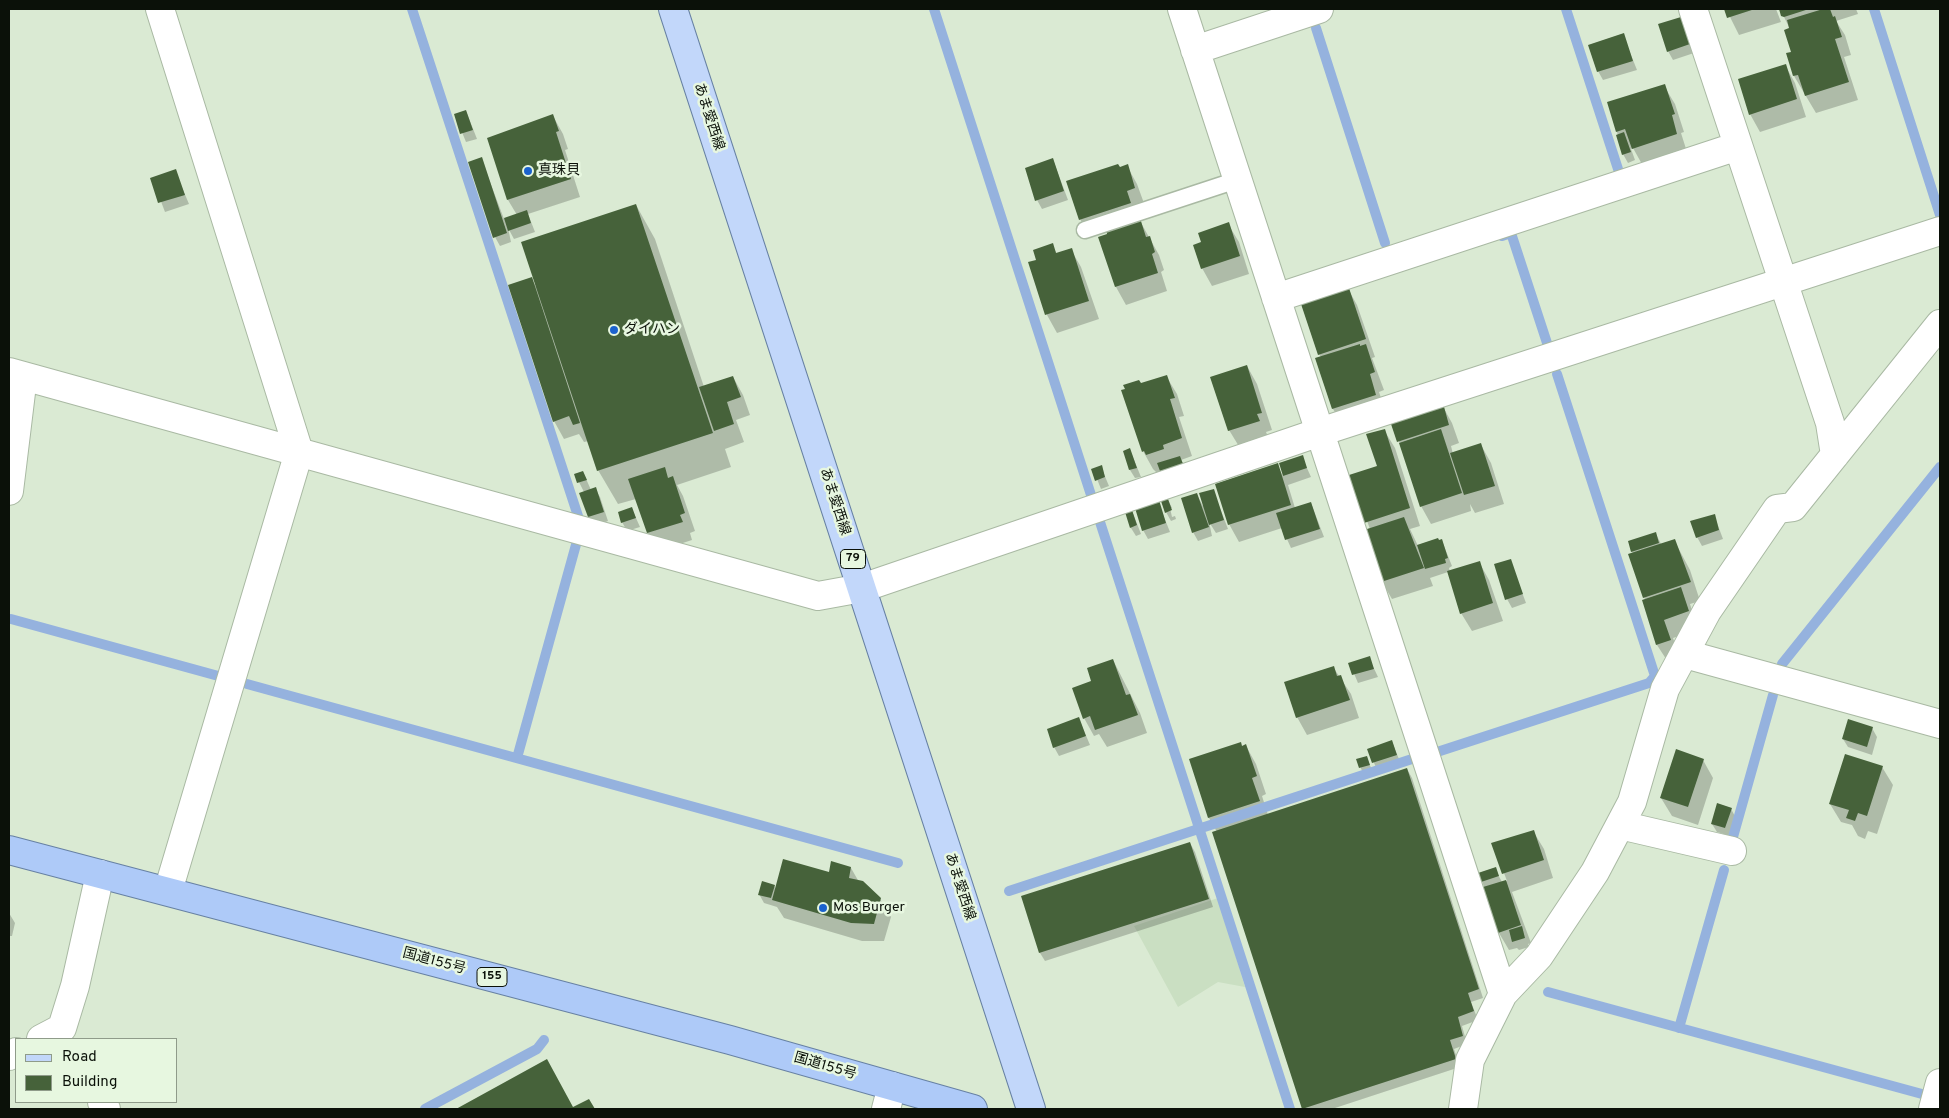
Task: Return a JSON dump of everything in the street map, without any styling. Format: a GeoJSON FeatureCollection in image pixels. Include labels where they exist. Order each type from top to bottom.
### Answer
{"type":"FeatureCollection","features":[{"type":"Feature","properties":{"kind":"highway","name":"国道155号"},"geometry":{"type":"LineString","coordinates":[[9,850],[730,1040],[889,1098],[974,1109]]}},
{"type":"Feature","properties":{"kind":"main road","name":"あま愛西線"},"geometry":{"type":"LineString","coordinates":[[673,9],[1031,1109]]}},
{"type":"Feature","properties":{"kind":"street"},"geometry":{"type":"LineString","coordinates":[[160,9],[299,452],[168,891]]}},
{"type":"Feature","properties":{"kind":"street"},"geometry":{"type":"LineString","coordinates":[[1182,9],[1503,994]]}},
{"type":"Feature","properties":{"kind":"street"},"geometry":{"type":"LineString","coordinates":[[1195,50],[1319,9]]}},
{"type":"Feature","properties":{"kind":"street"},"geometry":{"type":"LineString","coordinates":[[1693,9],[1830,423],[1835,455]]}},
{"type":"Feature","properties":{"kind":"street"},"geometry":{"type":"LineString","coordinates":[[1276,298],[1738,146]]}},
{"type":"Feature","properties":{"kind":"street"},"geometry":{"type":"LineString","coordinates":[[9,491],[17,374],[818,596],[862,588],[1320,432],[1782,280],[1940,231]]}},
{"type":"Feature","properties":{"kind":"street"},"geometry":{"type":"LineString","coordinates":[[1463,1109],[1470,1060],[1503,994],[1539,956],[1595,872],[1632,802],[1665,689],[1686,654],[1707,611],[1777,509],[1793,507],[1940,324]]}},
{"type":"Feature","properties":{"kind":"street"},"geometry":{"type":"LineString","coordinates":[[1686,654],[1940,724]]}},
{"type":"Feature","properties":{"kind":"street"},"geometry":{"type":"LineString","coordinates":[[1620,824],[1732,851]]}},
{"type":"Feature","properties":{"kind":"street"},"geometry":{"type":"LineString","coordinates":[[57,1036],[74,986],[100,874]]}},
{"type":"Feature","properties":{"kind":"street"},"geometry":{"type":"LineString","coordinates":[[1933,1109],[1940,1083]]}},
{"type":"Feature","properties":{"kind":"lane"},"geometry":{"type":"LineString","coordinates":[[1085,230],[1237,180]]}},
{"type":"Feature","properties":{"kind":"shaded area"},"geometry":{"type":"Polygon","coordinates":[[[1218,898],[1245,987],[1218,982],[1178,1007],[1134,926],[1218,898]]]}},
{"type":"Feature","properties":{"kind":"building"},"geometry":{"type":"Polygon","coordinates":[[[1724,9],[1755,9],[1727,18],[1724,9]]]}},
{"type":"Feature","properties":{"kind":"building"},"geometry":{"type":"Polygon","coordinates":[[[1779,9],[1809,9],[1784,17],[1781,16],[1779,9]]]}},
{"type":"Feature","properties":{"kind":"building"},"geometry":{"type":"Polygon","coordinates":[[[1823,9],[1830,9],[1833,17],[1835,16],[1842,37],[1835,39],[1849,82],[1805,96],[1798,75],[1793,76],[1786,53],[1791,52],[1784,30],[1789,28],[1787,20],[1823,9]]]}},
{"type":"Feature","properties":{"kind":"building"},"geometry":{"type":"Polygon","coordinates":[[[1681,17],[1690,44],[1667,52],[1658,24],[1681,17]]]}},
{"type":"Feature","properties":{"kind":"building"},"geometry":{"type":"Polygon","coordinates":[[[1624,33],[1633,61],[1597,72],[1588,45],[1624,33]]]}},
{"type":"Feature","properties":{"kind":"building"},"geometry":{"type":"Polygon","coordinates":[[[1786,64],[1797,99],[1749,115],[1738,79],[1786,64]]]}},
{"type":"Feature","properties":{"kind":"building"},"geometry":{"type":"Polygon","coordinates":[[[1665,84],[1675,114],[1672,115],[1677,134],[1632,149],[1625,129],[1616,132],[1607,102],[1665,84]]]}},
{"type":"Feature","properties":{"kind":"building"},"geometry":{"type":"Polygon","coordinates":[[[466,110],[473,130],[460,134],[454,114],[466,110]]]}},
{"type":"Feature","properties":{"kind":"building"},"geometry":{"type":"Polygon","coordinates":[[[553,114],[559,131],[556,132],[571,179],[507,200],[487,138],[553,114]]]}},
{"type":"Feature","properties":{"kind":"building"},"geometry":{"type":"Polygon","coordinates":[[[1624,132],[1631,152],[1622,155],[1616,135],[1624,132]]]}},
{"type":"Feature","properties":{"kind":"building"},"geometry":{"type":"Polygon","coordinates":[[[482,157],[507,233],[493,238],[468,162],[482,157]]]}},
{"type":"Feature","properties":{"kind":"building"},"geometry":{"type":"Polygon","coordinates":[[[1053,158],[1064,191],[1035,201],[1025,168],[1053,158]]]}},
{"type":"Feature","properties":{"kind":"building"},"geometry":{"type":"Polygon","coordinates":[[[1118,164],[1120,167],[1128,164],[1135,188],[1127,191],[1131,203],[1079,220],[1066,181],[1118,164]]]}},
{"type":"Feature","properties":{"kind":"building"},"geometry":{"type":"Polygon","coordinates":[[[176,169],[185,195],[158,203],[150,178],[176,169]]]}},
{"type":"Feature","properties":{"kind":"building"},"geometry":{"type":"Polygon","coordinates":[[[636,204],[713,433],[597,471],[521,242],[636,204]]]}},
{"type":"Feature","properties":{"kind":"building"},"geometry":{"type":"Polygon","coordinates":[[[527,210],[531,223],[508,231],[504,218],[527,210]]]}},
{"type":"Feature","properties":{"kind":"building"},"geometry":{"type":"Polygon","coordinates":[[[1140,218],[1146,237],[1150,236],[1155,252],[1152,254],[1158,273],[1115,287],[1098,237],[1107,234],[1106,229],[1140,218]]]}},
{"type":"Feature","properties":{"kind":"building"},"geometry":{"type":"Polygon","coordinates":[[[1229,222],[1240,256],[1201,269],[1193,245],[1201,242],[1198,233],[1229,222]]]}},
{"type":"Feature","properties":{"kind":"building"},"geometry":{"type":"Polygon","coordinates":[[[1053,243],[1056,253],[1072,248],[1089,301],[1045,315],[1028,262],[1036,260],[1033,250],[1053,243]]]}},
{"type":"Feature","properties":{"kind":"building"},"geometry":{"type":"Polygon","coordinates":[[[532,277],[580,423],[573,425],[569,416],[553,422],[508,285],[532,277]]]}},
{"type":"Feature","properties":{"kind":"building"},"geometry":{"type":"Polygon","coordinates":[[[1348,285],[1366,339],[1318,355],[1300,301],[1348,285]]]}},
{"type":"Feature","properties":{"kind":"building"},"geometry":{"type":"Polygon","coordinates":[[[1360,344],[1360,346],[1366,344],[1375,372],[1370,374],[1376,395],[1332,409],[1315,358],[1360,344]]]}},
{"type":"Feature","properties":{"kind":"building"},"geometry":{"type":"Polygon","coordinates":[[[1247,365],[1262,413],[1257,414],[1260,421],[1228,431],[1210,377],[1247,365]]]}},
{"type":"Feature","properties":{"kind":"building"},"geometry":{"type":"Polygon","coordinates":[[[1167,375],[1175,398],[1170,399],[1182,438],[1163,445],[1164,449],[1146,455],[1144,451],[1142,452],[1121,390],[1125,389],[1123,385],[1139,380],[1141,383],[1167,375]]]}},
{"type":"Feature","properties":{"kind":"building"},"geometry":{"type":"Polygon","coordinates":[[[733,376],[741,397],[727,402],[734,424],[714,431],[699,387],[733,376]]]}},
{"type":"Feature","properties":{"kind":"building"},"geometry":{"type":"Polygon","coordinates":[[[1443,403],[1449,425],[1397,442],[1390,421],[1443,403]]]}},
{"type":"Feature","properties":{"kind":"building"},"geometry":{"type":"Polygon","coordinates":[[[1385,429],[1410,508],[1364,523],[1349,475],[1377,466],[1366,434],[1385,429]]]}},
{"type":"Feature","properties":{"kind":"building"},"geometry":{"type":"Polygon","coordinates":[[[1441,429],[1462,493],[1420,507],[1399,443],[1441,429]]]}},
{"type":"Feature","properties":{"kind":"building"},"geometry":{"type":"Polygon","coordinates":[[[1481,443],[1495,486],[1464,495],[1450,453],[1481,443]]]}},
{"type":"Feature","properties":{"kind":"building"},"geometry":{"type":"Polygon","coordinates":[[[1130,448],[1137,468],[1129,470],[1123,451],[1130,448]]]}},
{"type":"Feature","properties":{"kind":"building"},"geometry":{"type":"Polygon","coordinates":[[[1303,455],[1307,468],[1283,476],[1279,463],[1303,455]]]}},
{"type":"Feature","properties":{"kind":"building"},"geometry":{"type":"Polygon","coordinates":[[[1180,456],[1183,464],[1160,471],[1157,463],[1180,456]]]}},
{"type":"Feature","properties":{"kind":"building"},"geometry":{"type":"Polygon","coordinates":[[[1278,463],[1291,505],[1228,525],[1215,484],[1278,463]]]}},
{"type":"Feature","properties":{"kind":"building"},"geometry":{"type":"Polygon","coordinates":[[[1102,465],[1105,477],[1095,481],[1091,469],[1102,465]]]}},
{"type":"Feature","properties":{"kind":"building"},"geometry":{"type":"Polygon","coordinates":[[[665,467],[668,478],[673,476],[685,513],[680,515],[683,522],[647,533],[628,479],[665,467]]]}},
{"type":"Feature","properties":{"kind":"building"},"geometry":{"type":"Polygon","coordinates":[[[583,471],[587,480],[577,483],[574,474],[583,471]]]}},
{"type":"Feature","properties":{"kind":"building"},"geometry":{"type":"Polygon","coordinates":[[[596,487],[604,512],[588,517],[579,493],[596,487]]]}},
{"type":"Feature","properties":{"kind":"building"},"geometry":{"type":"Polygon","coordinates":[[[1214,489],[1224,520],[1209,525],[1199,493],[1214,489]]]}},
{"type":"Feature","properties":{"kind":"building"},"geometry":{"type":"Polygon","coordinates":[[[1197,493],[1209,527],[1192,533],[1181,498],[1197,493]]]}},
{"type":"Feature","properties":{"kind":"building"},"geometry":{"type":"Polygon","coordinates":[[[1168,499],[1172,510],[1165,513],[1161,501],[1168,499]]]}},
{"type":"Feature","properties":{"kind":"building"},"geometry":{"type":"Polygon","coordinates":[[[1159,500],[1166,523],[1142,531],[1135,508],[1159,500]]]}},
{"type":"Feature","properties":{"kind":"building"},"geometry":{"type":"Polygon","coordinates":[[[1311,502],[1320,529],[1285,540],[1276,513],[1311,502]]]}},
{"type":"Feature","properties":{"kind":"building"},"geometry":{"type":"Polygon","coordinates":[[[632,507],[636,518],[621,523],[618,512],[632,507]]]}},
{"type":"Feature","properties":{"kind":"building"},"geometry":{"type":"Polygon","coordinates":[[[1132,510],[1137,525],[1130,528],[1125,512],[1132,510]]]}},
{"type":"Feature","properties":{"kind":"building"},"geometry":{"type":"Polygon","coordinates":[[[1715,514],[1719,530],[1696,538],[1690,521],[1715,514]]]}},
{"type":"Feature","properties":{"kind":"building"},"geometry":{"type":"Polygon","coordinates":[[[1404,517],[1424,568],[1381,582],[1364,530],[1404,517]]]}},
{"type":"Feature","properties":{"kind":"building"},"geometry":{"type":"Polygon","coordinates":[[[1656,532],[1659,543],[1631,552],[1628,541],[1656,532]]]}},
{"type":"Feature","properties":{"kind":"building"},"geometry":{"type":"Polygon","coordinates":[[[1438,538],[1439,540],[1442,539],[1448,558],[1445,559],[1446,563],[1425,569],[1417,545],[1438,538]]]}},
{"type":"Feature","properties":{"kind":"building"},"geometry":{"type":"Polygon","coordinates":[[[1675,539],[1691,582],[1643,598],[1628,554],[1675,539]]]}},
{"type":"Feature","properties":{"kind":"building"},"geometry":{"type":"Polygon","coordinates":[[[1511,559],[1523,594],[1505,600],[1494,564],[1511,559]]]}},
{"type":"Feature","properties":{"kind":"building"},"geometry":{"type":"Polygon","coordinates":[[[1480,561],[1493,603],[1460,614],[1447,571],[1480,561]]]}},
{"type":"Feature","properties":{"kind":"building"},"geometry":{"type":"Polygon","coordinates":[[[1681,587],[1689,611],[1664,620],[1671,640],[1656,645],[1642,600],[1681,587]]]}},
{"type":"Feature","properties":{"kind":"building"},"geometry":{"type":"Polygon","coordinates":[[[1370,656],[1374,669],[1352,675],[1348,663],[1370,656]]]}},
{"type":"Feature","properties":{"kind":"building"},"geometry":{"type":"Polygon","coordinates":[[[1113,659],[1126,695],[1130,694],[1138,715],[1095,730],[1090,716],[1083,719],[1072,688],[1091,681],[1087,668],[1113,659]]]}},
{"type":"Feature","properties":{"kind":"building"},"geometry":{"type":"Polygon","coordinates":[[[1334,666],[1337,676],[1341,675],[1350,700],[1296,718],[1284,682],[1334,666]]]}},
{"type":"Feature","properties":{"kind":"building"},"geometry":{"type":"Polygon","coordinates":[[[1079,717],[1086,736],[1053,748],[1047,729],[1079,717]]]}},
{"type":"Feature","properties":{"kind":"building"},"geometry":{"type":"Polygon","coordinates":[[[1848,719],[1873,727],[1867,747],[1842,739],[1848,719]]]}},
{"type":"Feature","properties":{"kind":"building"},"geometry":{"type":"Polygon","coordinates":[[[1392,740],[1397,755],[1372,763],[1367,749],[1392,740]]]}},
{"type":"Feature","properties":{"kind":"building"},"geometry":{"type":"Polygon","coordinates":[[[1241,742],[1242,746],[1246,744],[1257,776],[1252,778],[1260,801],[1208,818],[1189,759],[1241,742]]]}},
{"type":"Feature","properties":{"kind":"building"},"geometry":{"type":"Polygon","coordinates":[[[1676,749],[1704,759],[1688,807],[1660,798],[1676,749]]]}},
{"type":"Feature","properties":{"kind":"building"},"geometry":{"type":"Polygon","coordinates":[[[1845,754],[1883,766],[1867,816],[1858,813],[1855,821],[1846,818],[1849,810],[1829,804],[1845,754]]]}},
{"type":"Feature","properties":{"kind":"building"},"geometry":{"type":"Polygon","coordinates":[[[1367,756],[1370,765],[1359,768],[1356,759],[1367,756]]]}},
{"type":"Feature","properties":{"kind":"building"},"geometry":{"type":"Polygon","coordinates":[[[1407,768],[1479,989],[1468,993],[1474,1011],[1458,1017],[1463,1036],[1450,1040],[1456,1059],[1302,1109],[1212,832],[1407,768]]]}},
{"type":"Feature","properties":{"kind":"building"},"geometry":{"type":"Polygon","coordinates":[[[1717,803],[1732,808],[1725,828],[1711,824],[1717,803]]]}},
{"type":"Feature","properties":{"kind":"building"},"geometry":{"type":"Polygon","coordinates":[[[1534,830],[1544,860],[1502,874],[1491,843],[1534,830]]]}},
{"type":"Feature","properties":{"kind":"building"},"geometry":{"type":"Polygon","coordinates":[[[1190,842],[1209,899],[1039,953],[1021,896],[1190,842]]]}},
{"type":"Feature","properties":{"kind":"building"},"geometry":{"type":"Polygon","coordinates":[[[783,859],[829,872],[831,861],[851,867],[849,878],[863,881],[881,898],[874,924],[851,923],[772,900],[783,859]]]}},
{"type":"Feature","properties":{"kind":"building"},"geometry":{"type":"Polygon","coordinates":[[[1496,867],[1499,876],[1481,882],[1478,873],[1496,867]]]}},
{"type":"Feature","properties":{"kind":"building"},"geometry":{"type":"Polygon","coordinates":[[[1506,880],[1521,925],[1498,933],[1483,887],[1506,880]]]}},
{"type":"Feature","properties":{"kind":"building"},"geometry":{"type":"Polygon","coordinates":[[[762,881],[775,885],[771,898],[758,895],[762,881]]]}},
{"type":"Feature","properties":{"kind":"building"},"geometry":{"type":"Polygon","coordinates":[[[1522,926],[1525,938],[1512,942],[1509,930],[1522,926]]]}},
{"type":"Feature","properties":{"kind":"building"},"geometry":{"type":"Polygon","coordinates":[[[547,1059],[573,1107],[589,1099],[595,1109],[456,1109],[547,1059]]]}},
{"type":"Feature","properties":{"kind":"waterway"},"geometry":{"type":"LineString","coordinates":[[412,9],[579,519]]}},
{"type":"Feature","properties":{"kind":"waterway"},"geometry":{"type":"LineString","coordinates":[[934,9],[1091,495]]}},
{"type":"Feature","properties":{"kind":"waterway"},"geometry":{"type":"LineString","coordinates":[[1566,9],[1618,169]]}},
{"type":"Feature","properties":{"kind":"waterway"},"geometry":{"type":"LineString","coordinates":[[1874,9],[1940,215]]}},
{"type":"Feature","properties":{"kind":"waterway"},"geometry":{"type":"LineString","coordinates":[[1316,28],[1385,243]]}},
{"type":"Feature","properties":{"kind":"waterway"},"geometry":{"type":"LineString","coordinates":[[1502,236],[1511,233],[1548,346]]}},
{"type":"Feature","properties":{"kind":"waterway"},"geometry":{"type":"LineString","coordinates":[[1434,753],[1649,683],[1655,676],[1557,374]]}},
{"type":"Feature","properties":{"kind":"waterway"},"geometry":{"type":"LineString","coordinates":[[1782,664],[1940,467]]}},
{"type":"Feature","properties":{"kind":"waterway"},"geometry":{"type":"LineString","coordinates":[[1100,522],[1290,1109]]}},
{"type":"Feature","properties":{"kind":"waterway"},"geometry":{"type":"LineString","coordinates":[[517,758],[577,541]]}},
{"type":"Feature","properties":{"kind":"waterway"},"geometry":{"type":"LineString","coordinates":[[11,619],[222,677]]}},
{"type":"Feature","properties":{"kind":"waterway"},"geometry":{"type":"LineString","coordinates":[[247,684],[898,863]]}},
{"type":"Feature","properties":{"kind":"waterway"},"geometry":{"type":"LineString","coordinates":[[1733,837],[1773,695]]}},
{"type":"Feature","properties":{"kind":"waterway"},"geometry":{"type":"LineString","coordinates":[[1009,891],[1412,759]]}},
{"type":"Feature","properties":{"kind":"waterway"},"geometry":{"type":"LineString","coordinates":[[1679,1028],[1724,870]]}},
{"type":"Feature","properties":{"kind":"waterway"},"geometry":{"type":"LineString","coordinates":[[1548,992],[1922,1094]]}},
{"type":"Feature","properties":{"kind":"waterway"},"geometry":{"type":"LineString","coordinates":[[425,1109],[537,1049],[544,1040]]}},
{"type":"Feature","properties":{"kind":"place","name":"真珠貝"},"geometry":{"type":"Point","coordinates":[528,171]}},
{"type":"Feature","properties":{"kind":"place","name":"ダイハン"},"geometry":{"type":"Point","coordinates":[614,330]}},
{"type":"Feature","properties":{"kind":"place","name":"Mos Burger"},"geometry":{"type":"Point","coordinates":[823,908]}}]}
